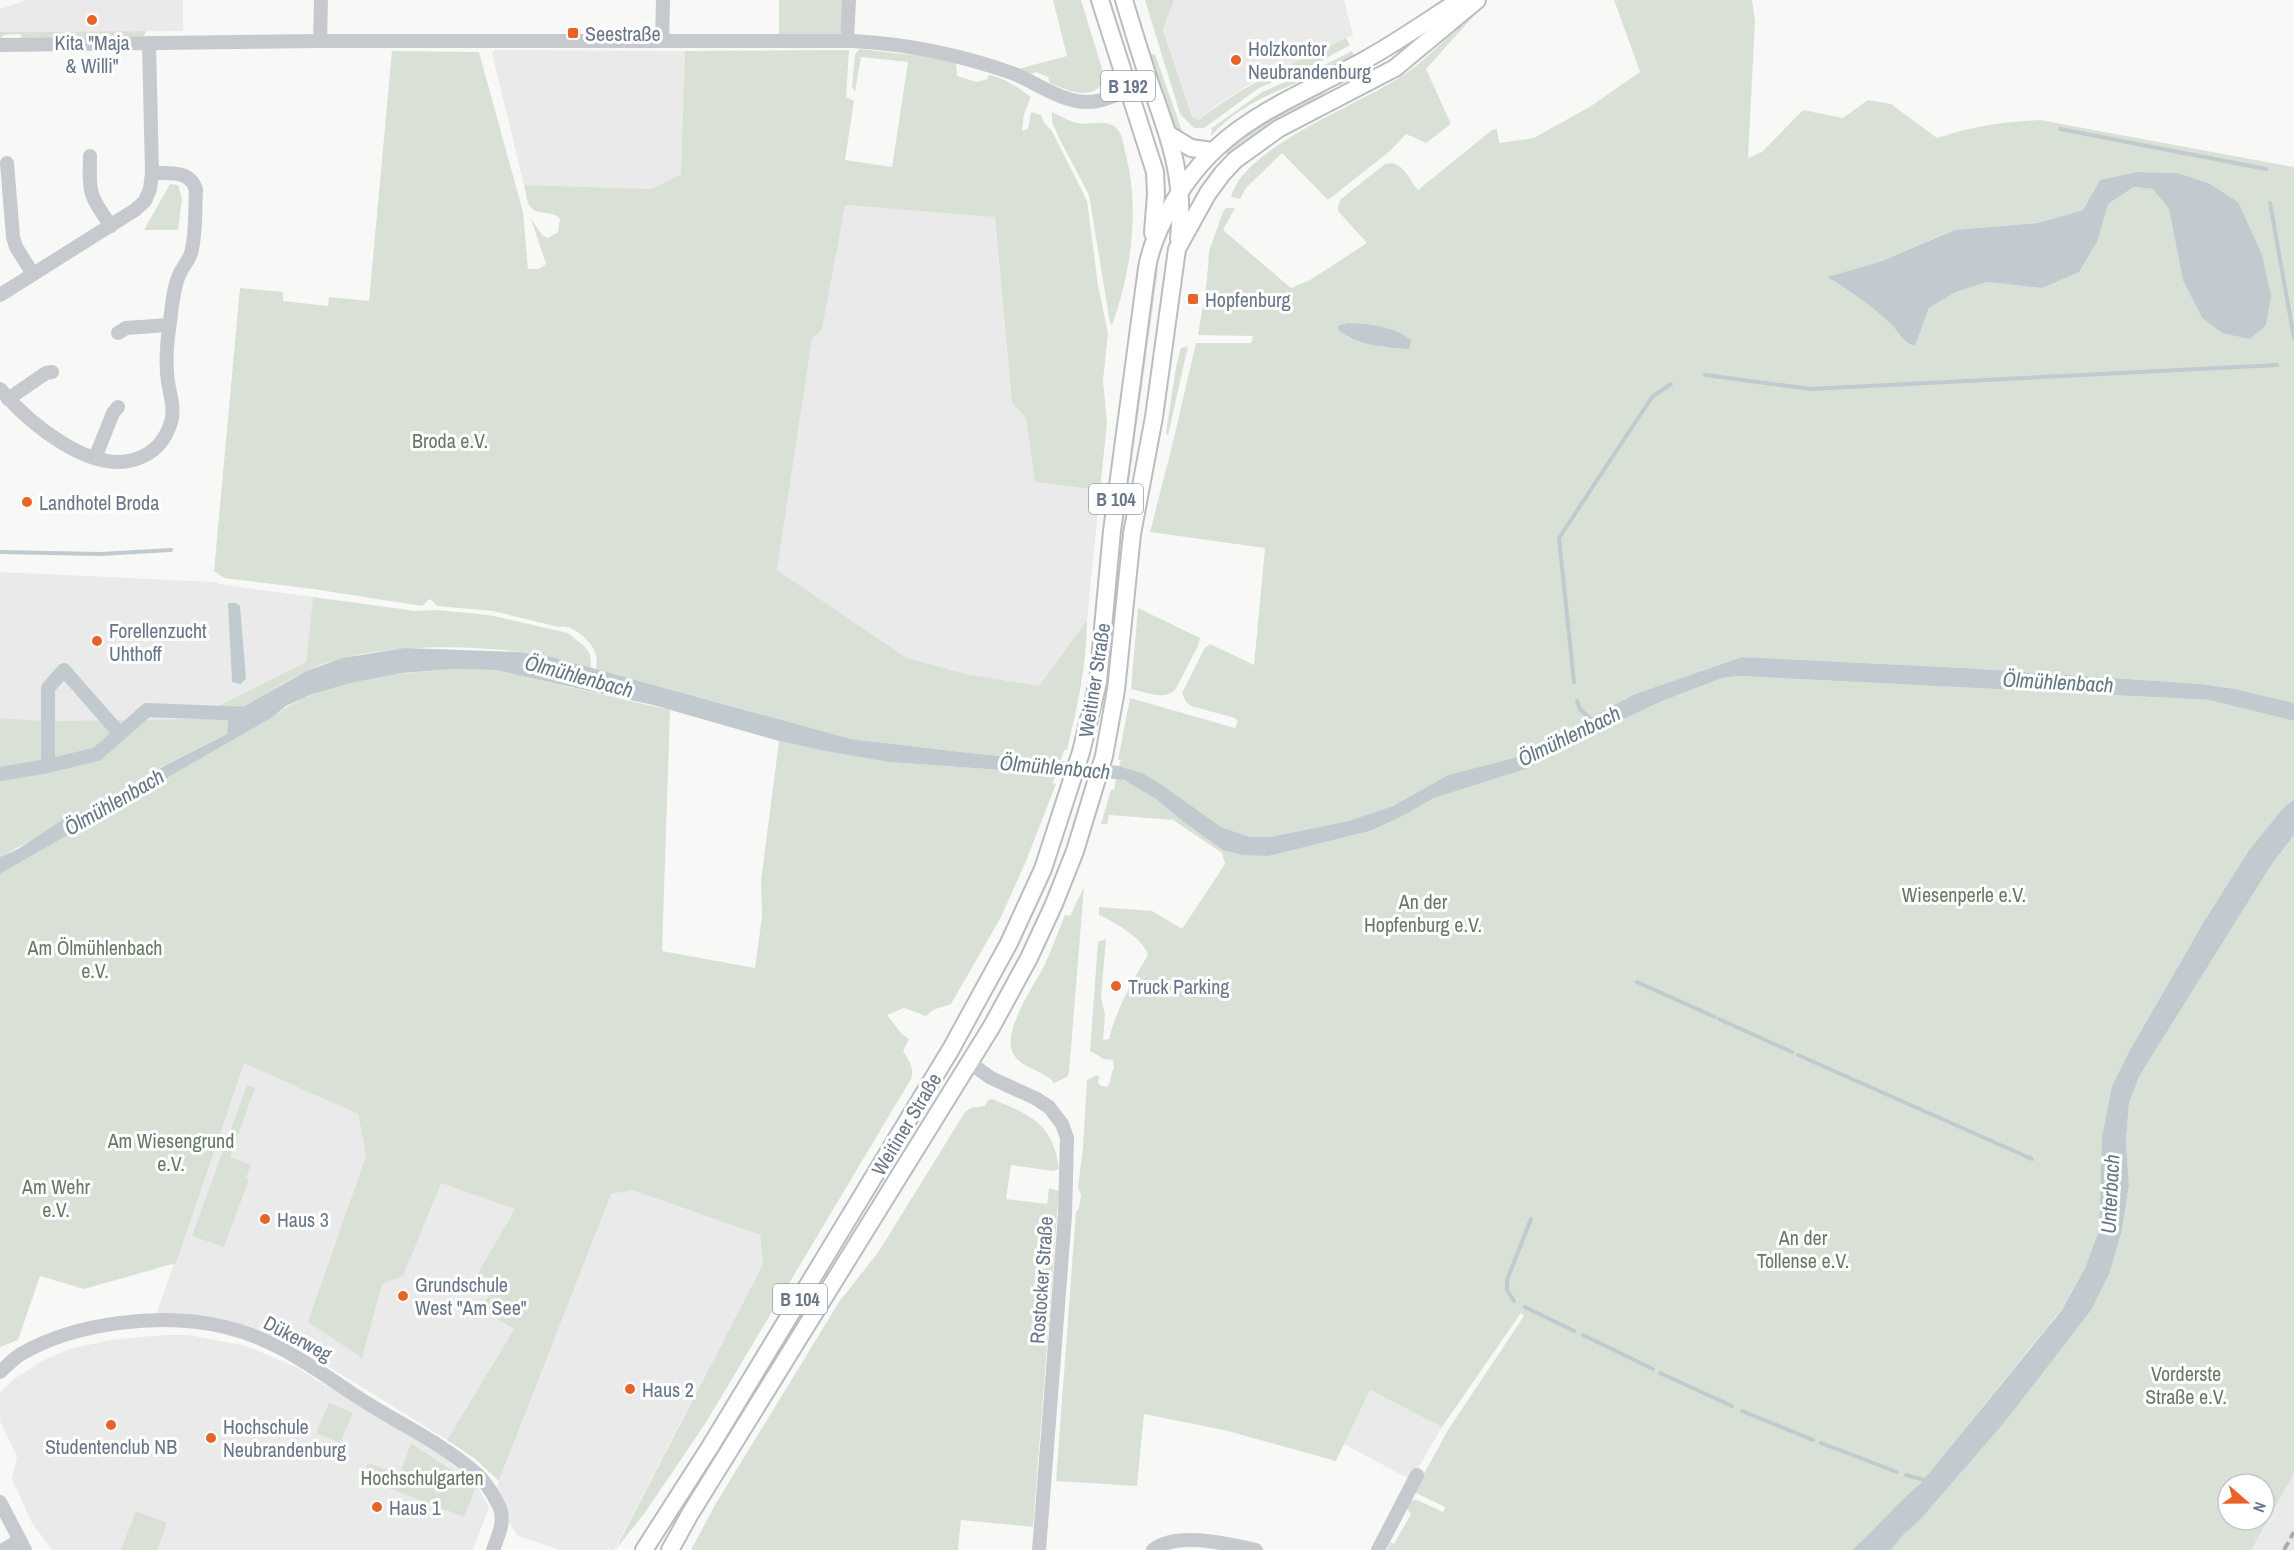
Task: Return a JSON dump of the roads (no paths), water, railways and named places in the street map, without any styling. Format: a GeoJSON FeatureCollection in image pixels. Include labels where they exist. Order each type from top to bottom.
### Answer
{"type":"FeatureCollection","features":[{"type":"Feature","properties":{"kind":"main road","name":"B 192"},"geometry":{"type":"LineString","coordinates":[[1100,0],[1155,172],[1155,219],[1151,246]]}},
{"type":"Feature","properties":{"kind":"main road","name":"B 192"},"geometry":{"type":"LineString","coordinates":[[1124,0],[1168,134],[1180,190]]}},
{"type":"Feature","properties":{"kind":"main road","name":"Weitiner Straße"},"geometry":{"type":"LineString","coordinates":[[644,1550],[710,1447],[951,1049],[986,987],[1043,869],[1082,752],[1098,682],[1113,522],[1151,246],[1180,190],[1212,151],[1246,123],[1278,104],[1363,61],[1460,0]]}},
{"type":"Feature","properties":{"kind":"main road","name":"Weitiner Straße"},"geometry":{"type":"LineString","coordinates":[[670,1550],[690,1514],[970,1063],[1018,978],[1054,904],[1076,851],[1104,756],[1116,690],[1132,534],[1154,417],[1177,249],[1215,183],[1235,160],[1278,129],[1395,68],[1477,0]]}},
{"type":"Feature","properties":{"kind":"main road"},"geometry":{"type":"LineString","coordinates":[[1130,90],[1150,82]]}},
{"type":"Feature","properties":{"kind":"main road"},"geometry":{"type":"LineString","coordinates":[[1168,134],[1191,148],[1212,151]]}},
{"type":"Feature","properties":{"kind":"main road"},"geometry":{"type":"LineString","coordinates":[[1155,172],[1169,185],[1180,190],[1215,183]]}},
{"type":"Feature","properties":{"kind":"main road"},"geometry":{"type":"LineString","coordinates":[[1177,249],[1180,190]]}},
{"type":"Feature","properties":{"kind":"main road"},"geometry":{"type":"LineString","coordinates":[[951,1049],[970,1063]]}},
{"type":"Feature","properties":{"kind":"street"},"geometry":{"type":"LineString","coordinates":[[320,41],[321,0]]}},
{"type":"Feature","properties":{"kind":"street"},"geometry":{"type":"LineString","coordinates":[[662,41],[663,0]]}},
{"type":"Feature","properties":{"kind":"street"},"geometry":{"type":"LineString","coordinates":[[847,41],[849,0]]}},
{"type":"Feature","properties":{"kind":"street"},"geometry":{"type":"LineString","coordinates":[[0,45],[320,41],[847,41],[892,44],[956,56],[1014,74],[1079,101],[1097,101],[1130,90]]}},
{"type":"Feature","properties":{"kind":"street"},"geometry":{"type":"LineString","coordinates":[[0,295],[111,226],[145,201],[150,189],[152,173],[149,43]]}},
{"type":"Feature","properties":{"kind":"street"},"geometry":{"type":"LineString","coordinates":[[90,156],[92,198],[111,226]]}},
{"type":"Feature","properties":{"kind":"street"},"geometry":{"type":"LineString","coordinates":[[8,163],[13,237],[16,247],[33,274]]}},
{"type":"Feature","properties":{"kind":"street"},"geometry":{"type":"LineString","coordinates":[[52,372],[4,394],[24,415],[42,429],[95,458],[112,462],[133,461],[148,454],[160,444],[167,433],[172,421],[173,405],[166,361],[169,325],[180,274],[192,250],[196,190],[194,181],[185,175],[152,173]]}},
{"type":"Feature","properties":{"kind":"street"},"geometry":{"type":"LineString","coordinates":[[118,333],[126,328],[169,325]]}},
{"type":"Feature","properties":{"kind":"street"},"geometry":{"type":"LineString","coordinates":[[95,458],[113,413],[118,407]]}},
{"type":"Feature","properties":{"kind":"street","name":"Rostocker Straße"},"geometry":{"type":"LineString","coordinates":[[970,1063],[990,1077],[1049,1107],[1062,1124],[1067,1138],[1065,1215],[1039,1550]]}},
{"type":"Feature","properties":{"kind":"street","name":"Dükerweg"},"geometry":{"type":"LineString","coordinates":[[0,1372],[20,1355],[65,1336],[111,1325],[163,1320],[223,1326],[251,1335],[290,1352],[353,1395],[446,1450],[478,1474],[502,1515],[502,1523],[493,1550]]}},
{"type":"Feature","properties":{"kind":"street"},"geometry":{"type":"LineString","coordinates":[[1377,1550],[1417,1475]]}},
{"type":"Feature","properties":{"kind":"street"},"geometry":{"type":"LineString","coordinates":[[0,1502],[22,1545],[3,1550]]}},
{"type":"Feature","properties":{"kind":"street"},"geometry":{"type":"LineString","coordinates":[[1153,1550],[1160,1544],[1176,1540],[1256,1550]]}},
{"type":"Feature","properties":{"kind":"water"},"geometry":{"type":"Polygon","coordinates":[[[2136,172],[2178,173],[2208,183],[2238,202],[2262,255],[2271,296],[2266,325],[2250,339],[2222,333],[2202,318],[2183,281],[2169,209],[2153,189],[2134,187],[2108,204],[2098,240],[2079,272],[2042,288],[1987,282],[1956,292],[1929,308],[1915,346],[1903,339],[1892,325],[1874,309],[1827,277],[1882,261],[1954,230],[2038,223],[2083,210],[2100,180],[2136,172]]]}},
{"type":"Feature","properties":{"kind":"water"},"geometry":{"type":"Polygon","coordinates":[[[1348,323],[1373,325],[1397,332],[1411,340],[1409,349],[1372,345],[1354,339],[1338,330],[1338,326],[1348,323]]]}},
{"type":"Feature","properties":{"kind":"water"},"geometry":{"type":"Polygon","coordinates":[[[228,603],[236,603],[240,606],[246,679],[240,684],[232,682],[228,603]]]}},
{"type":"Feature","properties":{"kind":"water","name":"Ölmühlenbach"},"geometry":{"type":"Polygon","coordinates":[[[405,648],[520,652],[552,657],[851,739],[979,754],[1119,766],[1142,773],[1159,783],[1221,827],[1250,837],[1270,837],[1348,821],[1393,806],[1448,775],[1517,757],[1635,694],[1742,657],[1965,668],[2202,684],[2294,703],[2294,721],[2209,700],[1739,676],[1722,678],[1660,702],[1577,741],[1529,768],[1434,798],[1370,831],[1269,856],[1243,855],[1223,850],[1156,799],[1124,780],[1057,772],[1042,773],[889,762],[779,741],[653,705],[495,670],[453,669],[403,673],[354,682],[312,694],[286,706],[273,717],[0,874],[0,857],[18,849],[76,811],[83,813],[164,766],[227,734],[228,719],[235,712],[306,671],[342,658],[405,648]]]}},
{"type":"Feature","properties":{"kind":"water","name":"Unterbach"},"geometry":{"type":"Polygon","coordinates":[[[2294,799],[2294,835],[2270,867],[2140,1075],[2129,1103],[2126,1141],[2129,1185],[2122,1230],[2110,1272],[2091,1310],[2004,1423],[1891,1550],[1852,1550],[1920,1484],[2061,1311],[2085,1268],[2099,1230],[2102,1137],[2112,1086],[2130,1050],[2203,923],[2249,850],[2284,807],[2294,799]]]}},
{"type":"Feature","properties":{"kind":"waterway"},"geometry":{"type":"LineString","coordinates":[[2060,129],[2266,169]]}},
{"type":"Feature","properties":{"kind":"waterway"},"geometry":{"type":"LineString","coordinates":[[2270,203],[2294,338]]}},
{"type":"Feature","properties":{"kind":"waterway"},"geometry":{"type":"LineString","coordinates":[[1705,375],[1811,389],[2277,365]]}},
{"type":"Feature","properties":{"kind":"waterway"},"geometry":{"type":"LineString","coordinates":[[1574,682],[1559,538],[1652,397],[1671,384]]}},
{"type":"Feature","properties":{"kind":"waterway"},"geometry":{"type":"LineString","coordinates":[[0,552],[100,554],[171,550]]}},
{"type":"Feature","properties":{"kind":"waterway"},"geometry":{"type":"LineString","coordinates":[[48,766],[48,688],[64,670],[120,734]]}},
{"type":"Feature","properties":{"kind":"waterway","name":"Ölmühlenbach"},"geometry":{"type":"LineString","coordinates":[[1577,701],[1580,709],[1592,721]]}},
{"type":"Feature","properties":{"kind":"waterway"},"geometry":{"type":"LineString","coordinates":[[0,774],[48,766],[97,754],[147,710],[252,714]]}},
{"type":"Feature","properties":{"kind":"waterway"},"geometry":{"type":"LineString","coordinates":[[1637,982],[1715,1017]]}},
{"type":"Feature","properties":{"kind":"waterway"},"geometry":{"type":"LineString","coordinates":[[1719,1019],[1792,1052]]}},
{"type":"Feature","properties":{"kind":"waterway"},"geometry":{"type":"LineString","coordinates":[[1798,1055],[2032,1159]]}},
{"type":"Feature","properties":{"kind":"waterway"},"geometry":{"type":"LineString","coordinates":[[1514,1301],[1507,1290],[1507,1280],[1531,1219]]}},
{"type":"Feature","properties":{"kind":"waterway"},"geometry":{"type":"LineString","coordinates":[[1525,1307],[1574,1331]]}},
{"type":"Feature","properties":{"kind":"waterway"},"geometry":{"type":"LineString","coordinates":[[1583,1335],[1653,1369]]}},
{"type":"Feature","properties":{"kind":"waterway"},"geometry":{"type":"LineString","coordinates":[[1660,1373],[1732,1406]]}},
{"type":"Feature","properties":{"kind":"waterway"},"geometry":{"type":"LineString","coordinates":[[1742,1411],[1813,1440]]}},
{"type":"Feature","properties":{"kind":"waterway"},"geometry":{"type":"LineString","coordinates":[[1821,1443],[1897,1472]]}},
{"type":"Feature","properties":{"kind":"waterway"},"geometry":{"type":"LineString","coordinates":[[1906,1475],[1928,1481]]}},
{"type":"Feature","properties":{"kind":"railway"},"geometry":{"type":"LineString","coordinates":[[2284,1550],[2294,1532]]}},
{"type":"Feature","properties":{"kind":"place","name":"Kita \"Maja & Willi\""},"geometry":{"type":"Point","coordinates":[92,20]}},
{"type":"Feature","properties":{"kind":"place","name":"Seestraße"},"geometry":{"type":"Point","coordinates":[573,33]}},
{"type":"Feature","properties":{"kind":"place","name":"Holzkontor Neubrandenburg"},"geometry":{"type":"Point","coordinates":[1236,60]}},
{"type":"Feature","properties":{"kind":"place","name":"Hopfenburg"},"geometry":{"type":"Point","coordinates":[1193,299]}},
{"type":"Feature","properties":{"kind":"place","name":"Landhotel Broda"},"geometry":{"type":"Point","coordinates":[27,502]}},
{"type":"Feature","properties":{"kind":"place","name":"Forellenzucht Uhthoff"},"geometry":{"type":"Point","coordinates":[97,641]}},
{"type":"Feature","properties":{"kind":"place","name":"Truck Parking"},"geometry":{"type":"Point","coordinates":[1116,986]}},
{"type":"Feature","properties":{"kind":"place","name":"Haus 3"},"geometry":{"type":"Point","coordinates":[265,1219]}},
{"type":"Feature","properties":{"kind":"place","name":"Grundschule West \"Am See\""},"geometry":{"type":"Point","coordinates":[403,1296]}},
{"type":"Feature","properties":{"kind":"place","name":"Haus 2"},"geometry":{"type":"Point","coordinates":[630,1389]}},
{"type":"Feature","properties":{"kind":"place","name":"Studentenclub NB"},"geometry":{"type":"Point","coordinates":[111,1425]}},
{"type":"Feature","properties":{"kind":"place","name":"Hochschule Neubrandenburg"},"geometry":{"type":"Point","coordinates":[211,1438]}},
{"type":"Feature","properties":{"kind":"place","name":"Haus 1"},"geometry":{"type":"Point","coordinates":[377,1507]}},
{"type":"Feature","properties":{"kind":"park label","name":"Broda e.V."},"geometry":{"type":"Point","coordinates":[450,440]}},
{"type":"Feature","properties":{"kind":"park label","name":"Wiesenperle e.V."},"geometry":{"type":"Point","coordinates":[1964,894]}},
{"type":"Feature","properties":{"kind":"park label","name":"An der Hopfenburg e.V."},"geometry":{"type":"Point","coordinates":[1423,912]}},
{"type":"Feature","properties":{"kind":"park label","name":"Am Ölmühlenbach e.V."},"geometry":{"type":"Point","coordinates":[95,958]}},
{"type":"Feature","properties":{"kind":"park label","name":"Am Wiesengrund e.V."},"geometry":{"type":"Point","coordinates":[171,1152]}},
{"type":"Feature","properties":{"kind":"park label","name":"Am Wehr e.V."},"geometry":{"type":"Point","coordinates":[56,1198]}},
{"type":"Feature","properties":{"kind":"park label","name":"An der Tollense e.V."},"geometry":{"type":"Point","coordinates":[1803,1248]}},
{"type":"Feature","properties":{"kind":"park label","name":"Vorderste Straße e.V."},"geometry":{"type":"Point","coordinates":[2186,1384]}},
{"type":"Feature","properties":{"kind":"park label","name":"Hochschulgarten"},"geometry":{"type":"Point","coordinates":[422,1477]}}]}
